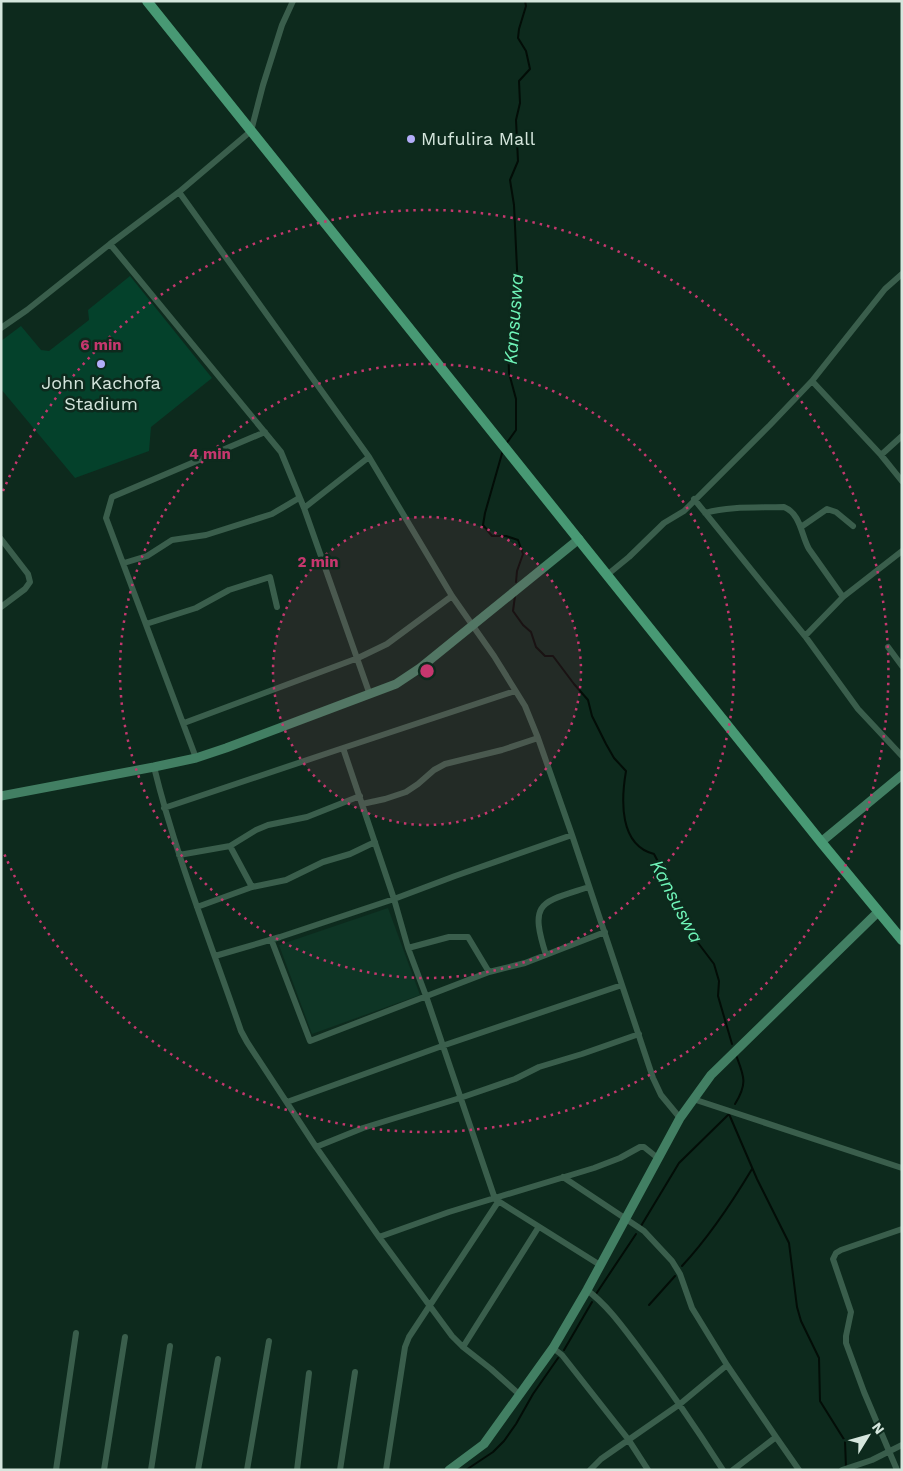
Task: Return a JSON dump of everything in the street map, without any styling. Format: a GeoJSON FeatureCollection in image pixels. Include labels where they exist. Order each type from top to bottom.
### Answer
{"type":"FeatureCollection","features":[{"type":"Feature","properties":{"kind":"main road"},"geometry":{"type":"LineString","coordinates":[[147,1],[820,842],[902,940]]}},
{"type":"Feature","properties":{"kind":"street"},"geometry":{"type":"LineString","coordinates":[[1,328],[180,192],[251,132],[263,85],[282,25],[293,1]]}},
{"type":"Feature","properties":{"kind":"street"},"geometry":{"type":"LineString","coordinates":[[180,192],[370,457],[452,596],[473,625],[528,712],[572,835],[657,1088],[661,1096],[680,1118]]}},
{"type":"Feature","properties":{"kind":"street"},"geometry":{"type":"LineString","coordinates":[[110,244],[281,452],[304,508],[370,695]]}},
{"type":"Feature","properties":{"kind":"street"},"geometry":{"type":"LineString","coordinates":[[607,574],[628,558],[664,523],[684,511],[812,381],[885,289],[902,274]]}},
{"type":"Feature","properties":{"kind":"street"},"geometry":{"type":"LineString","coordinates":[[812,381],[881,455],[902,481]]}},
{"type":"Feature","properties":{"kind":"street"},"geometry":{"type":"LineString","coordinates":[[196,758],[106,518],[112,498],[265,432]]}},
{"type":"Feature","properties":{"kind":"street"},"geometry":{"type":"LineString","coordinates":[[881,455],[902,436]]}},
{"type":"Feature","properties":{"kind":"street"},"geometry":{"type":"LineString","coordinates":[[304,508],[370,457]]}},
{"type":"Feature","properties":{"kind":"street"},"geometry":{"type":"LineString","coordinates":[[124,563],[147,556],[172,540],[206,535],[272,514],[299,498]]}},
{"type":"Feature","properties":{"kind":"street"},"geometry":{"type":"LineString","coordinates":[[694,499],[805,636],[858,709],[902,756]]}},
{"type":"Feature","properties":{"kind":"street"},"geometry":{"type":"LineString","coordinates":[[705,513],[722,509],[784,507],[789,509],[801,527],[805,543],[843,597]]}},
{"type":"Feature","properties":{"kind":"street"},"geometry":{"type":"LineString","coordinates":[[801,527],[827,509],[836,512],[854,526]]}},
{"type":"Feature","properties":{"kind":"street"},"geometry":{"type":"LineString","coordinates":[[1,539],[28,574],[30,582],[25,589],[1,607]]}},
{"type":"Feature","properties":{"kind":"street"},"geometry":{"type":"LineString","coordinates":[[1,796],[154,768],[196,758],[396,684],[473,625],[579,539]]}},
{"type":"Feature","properties":{"kind":"street"},"geometry":{"type":"LineString","coordinates":[[805,636],[843,597],[902,551]]}},
{"type":"Feature","properties":{"kind":"street"},"geometry":{"type":"LineString","coordinates":[[146,624],[196,608],[229,590],[270,577],[277,607]]}},
{"type":"Feature","properties":{"kind":"street"},"geometry":{"type":"LineString","coordinates":[[184,723],[358,658],[387,644],[452,596]]}},
{"type":"Feature","properties":{"kind":"street"},"geometry":{"type":"LineString","coordinates":[[888,647],[902,666]]}},
{"type":"Feature","properties":{"kind":"street"},"geometry":{"type":"LineString","coordinates":[[164,808],[515,690]]}},
{"type":"Feature","properties":{"kind":"street"},"geometry":{"type":"LineString","coordinates":[[362,804],[406,792],[434,770],[445,764],[502,750],[538,738]]}},
{"type":"Feature","properties":{"kind":"street"},"geometry":{"type":"LineString","coordinates":[[343,748],[394,899],[408,948],[496,1200],[600,1265]]}},
{"type":"Feature","properties":{"kind":"street"},"geometry":{"type":"LineString","coordinates":[[154,768],[179,856],[216,956],[240,1031],[246,1042],[316,1147],[452,1336],[463,1348],[520,1394]]}},
{"type":"Feature","properties":{"kind":"street"},"geometry":{"type":"LineString","coordinates":[[820,842],[902,775]]}},
{"type":"Feature","properties":{"kind":"street"},"geometry":{"type":"LineString","coordinates":[[179,856],[230,846],[268,825],[307,817],[360,796]]}},
{"type":"Feature","properties":{"kind":"street"},"geometry":{"type":"LineString","coordinates":[[216,956],[394,899],[572,835]]}},
{"type":"Feature","properties":{"kind":"street"},"geometry":{"type":"LineString","coordinates":[[197,907],[252,887],[295,876],[323,862],[350,854],[375,842]]}},
{"type":"Feature","properties":{"kind":"street"},"geometry":{"type":"LineString","coordinates":[[230,846],[252,887]]}},
{"type":"Feature","properties":{"kind":"street"},"geometry":{"type":"LineString","coordinates":[[546,956],[539,934],[537,919],[539,910],[551,900],[588,887]]}},
{"type":"Feature","properties":{"kind":"street"},"geometry":{"type":"LineString","coordinates":[[449,1470],[484,1444],[553,1348],[587,1290],[680,1118],[711,1075],[878,912]]}},
{"type":"Feature","properties":{"kind":"street"},"geometry":{"type":"LineString","coordinates":[[271,939],[310,1041],[489,972],[546,956],[605,932]]}},
{"type":"Feature","properties":{"kind":"street"},"geometry":{"type":"LineString","coordinates":[[408,948],[442,938],[468,937],[489,972]]}},
{"type":"Feature","properties":{"kind":"street"},"geometry":{"type":"LineString","coordinates":[[287,1102],[442,1046],[622,985]]}},
{"type":"Feature","properties":{"kind":"street"},"geometry":{"type":"LineString","coordinates":[[316,1147],[370,1125],[460,1098],[516,1079],[539,1067],[639,1034]]}},
{"type":"Feature","properties":{"kind":"street"},"geometry":{"type":"LineString","coordinates":[[693,1099],[902,1168]]}},
{"type":"Feature","properties":{"kind":"street"},"geometry":{"type":"LineString","coordinates":[[380,1237],[449,1212],[496,1200],[607,1163],[642,1147],[659,1159]]}},
{"type":"Feature","properties":{"kind":"street"},"geometry":{"type":"LineString","coordinates":[[563,1178],[644,1231],[672,1261],[680,1274],[692,1308],[727,1365],[798,1470]]}},
{"type":"Feature","properties":{"kind":"street"},"geometry":{"type":"LineString","coordinates":[[386,1470],[406,1348],[414,1329],[496,1200]]}},
{"type":"Feature","properties":{"kind":"street"},"geometry":{"type":"LineString","coordinates":[[463,1348],[538,1228]]}},
{"type":"Feature","properties":{"kind":"street"},"geometry":{"type":"LineString","coordinates":[[897,1470],[864,1392],[846,1343],[851,1312],[833,1258],[841,1250],[902,1229]]}},
{"type":"Feature","properties":{"kind":"street"},"geometry":{"type":"LineString","coordinates":[[587,1290],[602,1301],[611,1312],[680,1404],[723,1470]]}},
{"type":"Feature","properties":{"kind":"street"},"geometry":{"type":"LineString","coordinates":[[56,1470],[76,1333]]}},
{"type":"Feature","properties":{"kind":"street"},"geometry":{"type":"LineString","coordinates":[[104,1470],[124,1337]]}},
{"type":"Feature","properties":{"kind":"street"},"geometry":{"type":"LineString","coordinates":[[247,1470],[269,1341]]}},
{"type":"Feature","properties":{"kind":"street"},"geometry":{"type":"LineString","coordinates":[[151,1470],[170,1346]]}},
{"type":"Feature","properties":{"kind":"street"},"geometry":{"type":"LineString","coordinates":[[553,1348],[562,1355],[628,1439],[648,1470]]}},
{"type":"Feature","properties":{"kind":"street"},"geometry":{"type":"LineString","coordinates":[[198,1470],[218,1359]]}},
{"type":"Feature","properties":{"kind":"street"},"geometry":{"type":"LineString","coordinates":[[590,1470],[601,1459],[628,1439],[680,1404],[727,1365]]}},
{"type":"Feature","properties":{"kind":"street"},"geometry":{"type":"LineString","coordinates":[[340,1470],[355,1372]]}},
{"type":"Feature","properties":{"kind":"street"},"geometry":{"type":"LineString","coordinates":[[297,1470],[310,1373]]}},
{"type":"Feature","properties":{"kind":"street"},"geometry":{"type":"LineString","coordinates":[[733,1470],[776,1437]]}},
{"type":"Feature","properties":{"kind":"street"},"geometry":{"type":"LineString","coordinates":[[842,1470],[872,1460],[902,1445]]}},
{"type":"Feature","properties":{"kind":"shaded area","name":"John Kachofa Stadium"},"geometry":{"type":"Polygon","coordinates":[[[130,276],[212,378],[151,427],[149,451],[75,478],[1,389],[1,341],[21,326],[41,350],[49,351],[89,320],[88,310],[130,276]]]}},
{"type":"Feature","properties":{"kind":"shaded area"},"geometry":{"type":"Polygon","coordinates":[[[388,908],[420,995],[312,1034],[279,945],[388,908]]]}},
{"type":"Feature","properties":{"kind":"waterway","name":"Kansuswa"},"geometry":{"type":"LineString","coordinates":[[506,444],[516,430],[516,399],[509,373],[508,343],[518,290],[514,205],[510,180],[518,161],[516,120],[520,103],[519,81],[530,69],[526,51],[518,38],[526,6],[525,1]]}},
{"type":"Feature","properties":{"kind":"waterway","name":"Kansuswa"},"geometry":{"type":"LineString","coordinates":[[503,450],[483,525],[492,536],[506,536],[518,540],[523,554],[517,571],[516,582]]}},
{"type":"Feature","properties":{"kind":"waterway","name":"Kansuswa"},"geometry":{"type":"LineString","coordinates":[[515,596],[513,611],[523,625],[531,632],[536,647],[545,656],[553,656],[588,700],[592,716],[606,744],[614,758],[626,771],[623,808],[628,831],[634,841],[643,849],[654,854],[665,875],[674,899],[684,912],[689,931],[714,964],[719,981],[718,996],[732,1044]]}},
{"type":"Feature","properties":{"kind":"waterway","name":"Kansuswa"},"geometry":{"type":"LineString","coordinates":[[735,1104],[743,1085],[741,1069],[736,1055]]}},
{"type":"Feature","properties":{"kind":"waterway","name":"Kansuswa"},"geometry":{"type":"LineString","coordinates":[[641,1226],[679,1163],[729,1114],[757,1179],[789,1243],[797,1307],[801,1321],[819,1358],[820,1401],[845,1441],[846,1468]]}},
{"type":"Feature","properties":{"kind":"waterway"},"geometry":{"type":"LineString","coordinates":[[682,1266],[720,1219],[752,1169]]}},
{"type":"Feature","properties":{"kind":"waterway"},"geometry":{"type":"LineString","coordinates":[[596,1294],[636,1234]]}},
{"type":"Feature","properties":{"kind":"waterway"},"geometry":{"type":"LineString","coordinates":[[649,1305],[675,1276]]}},
{"type":"Feature","properties":{"kind":"waterway"},"geometry":{"type":"LineString","coordinates":[[564,1350],[592,1302]]}},
{"type":"Feature","properties":{"kind":"waterway"},"geometry":{"type":"LineString","coordinates":[[466,1470],[493,1452],[504,1441],[558,1358]]}},
{"type":"Feature","properties":{"kind":"place","name":"Mufulira Mall"},"geometry":{"type":"Point","coordinates":[411,139]}},
{"type":"Feature","properties":{"kind":"place","name":"John Kachofa Stadium"},"geometry":{"type":"Point","coordinates":[101,364]}}]}
